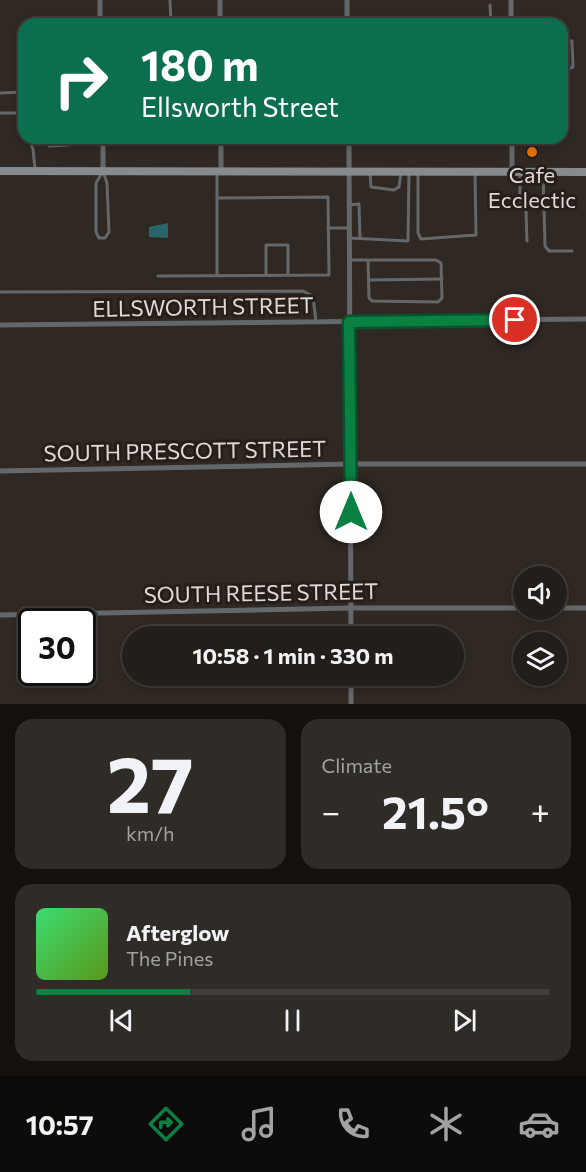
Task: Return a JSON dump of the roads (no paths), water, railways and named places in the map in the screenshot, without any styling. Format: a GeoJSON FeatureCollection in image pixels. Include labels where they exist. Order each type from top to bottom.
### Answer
{"type":"FeatureCollection","features":[{"type":"Feature","properties":{"kind":"main road"},"geometry":{"type":"LineString","coordinates":[[0,171],[586,172]]}},
{"type":"Feature","properties":{"kind":"street"},"geometry":{"type":"LineString","coordinates":[[100,0],[100,18]]}},
{"type":"Feature","properties":{"kind":"street"},"geometry":{"type":"LineString","coordinates":[[220,0],[220,18]]}},
{"type":"Feature","properties":{"kind":"street"},"geometry":{"type":"LineString","coordinates":[[347,0],[347,18]]}},
{"type":"Feature","properties":{"kind":"street"},"geometry":{"type":"LineString","coordinates":[[511,0],[511,18]]}},
{"type":"Feature","properties":{"kind":"street"},"geometry":{"type":"LineString","coordinates":[[103,144],[103,171]]}},
{"type":"Feature","properties":{"kind":"street"},"geometry":{"type":"LineString","coordinates":[[219,171],[220,144]]}},
{"type":"Feature","properties":{"kind":"street"},"geometry":{"type":"LineString","coordinates":[[349,144],[351,626]]}},
{"type":"Feature","properties":{"kind":"street"},"geometry":{"type":"LineString","coordinates":[[513,144],[516,171]]}},
{"type":"Feature","properties":{"kind":"street","name":"ELLSWORTH STREET"},"geometry":{"type":"LineString","coordinates":[[0,325],[586,319]]}},
{"type":"Feature","properties":{"kind":"street","name":"SOUTH PRESCOTT STREET"},"geometry":{"type":"LineString","coordinates":[[0,471],[350,464],[586,464]]}},
{"type":"Feature","properties":{"kind":"street","name":"SOUTH REESE STREET"},"geometry":{"type":"LineString","coordinates":[[0,615],[351,608],[513,608]]}},
{"type":"Feature","properties":{"kind":"street"},"geometry":{"type":"LineString","coordinates":[[567,608],[586,608]]}},
{"type":"Feature","properties":{"kind":"street"},"geometry":{"type":"LineString","coordinates":[[351,686],[351,704]]}},
{"type":"Feature","properties":{"kind":"lane"},"geometry":{"type":"LineString","coordinates":[[170,0],[171,18]]}},
{"type":"Feature","properties":{"kind":"lane"},"geometry":{"type":"LineString","coordinates":[[490,6],[491,18]]}},
{"type":"Feature","properties":{"kind":"lane"},"geometry":{"type":"LineString","coordinates":[[568,41],[572,41],[573,67],[568,68]]}},
{"type":"Feature","properties":{"kind":"lane"},"geometry":{"type":"LineString","coordinates":[[0,93],[18,92]]}},
{"type":"Feature","properties":{"kind":"lane"},"geometry":{"type":"LineString","coordinates":[[0,113],[18,113]]}},
{"type":"Feature","properties":{"kind":"lane"},"geometry":{"type":"LineString","coordinates":[[31,144],[35,171]]}},
{"type":"Feature","properties":{"kind":"lane"},"geometry":{"type":"LineString","coordinates":[[50,144],[50,146],[59,146],[69,144]]}},
{"type":"Feature","properties":{"kind":"lane"},"geometry":{"type":"LineString","coordinates":[[370,170],[371,187],[394,190],[399,187],[409,171]]}},
{"type":"Feature","properties":{"kind":"lane"},"geometry":{"type":"LineString","coordinates":[[103,171],[107,183],[109,232],[102,239],[96,232],[96,183],[103,171]]}},
{"type":"Feature","properties":{"kind":"lane"},"geometry":{"type":"LineString","coordinates":[[217,275],[219,171]]}},
{"type":"Feature","properties":{"kind":"lane"},"geometry":{"type":"LineString","coordinates":[[349,238],[408,241],[409,171]]}},
{"type":"Feature","properties":{"kind":"lane"},"geometry":{"type":"LineString","coordinates":[[409,171],[418,233],[421,239],[476,235],[474,171]]}},
{"type":"Feature","properties":{"kind":"lane"},"geometry":{"type":"LineString","coordinates":[[516,171],[520,201],[526,211],[527,241]]}},
{"type":"Feature","properties":{"kind":"lane"},"geometry":{"type":"LineString","coordinates":[[543,171],[545,246],[549,251],[572,251]]}},
{"type":"Feature","properties":{"kind":"lane"},"geometry":{"type":"LineString","coordinates":[[158,276],[329,275],[328,197],[217,198]]}},
{"type":"Feature","properties":{"kind":"lane"},"geometry":{"type":"LineString","coordinates":[[349,205],[359,204],[360,238]]}},
{"type":"Feature","properties":{"kind":"lane"},"geometry":{"type":"LineString","coordinates":[[328,228],[349,228]]}},
{"type":"Feature","properties":{"kind":"lane"},"geometry":{"type":"LineString","coordinates":[[266,275],[266,245],[288,245],[288,275]]}},
{"type":"Feature","properties":{"kind":"lane"},"geometry":{"type":"LineString","coordinates":[[349,260],[368,260],[436,260],[441,263],[442,298],[438,302],[372,301],[369,298],[368,260]]}},
{"type":"Feature","properties":{"kind":"lane"},"geometry":{"type":"LineString","coordinates":[[369,280],[442,279]]}},
{"type":"Feature","properties":{"kind":"lane"},"geometry":{"type":"LineString","coordinates":[[0,292],[303,291],[313,296],[316,322]]}},
{"type":"Feature","properties":{"kind":"water"},"geometry":{"type":"Polygon","coordinates":[[[168,223],[168,238],[149,237],[149,227],[168,223]]]}},
{"type":"Feature","properties":{"kind":"place","name":"Cafe Ecclectic"},"geometry":{"type":"Point","coordinates":[532,152]}}]}
